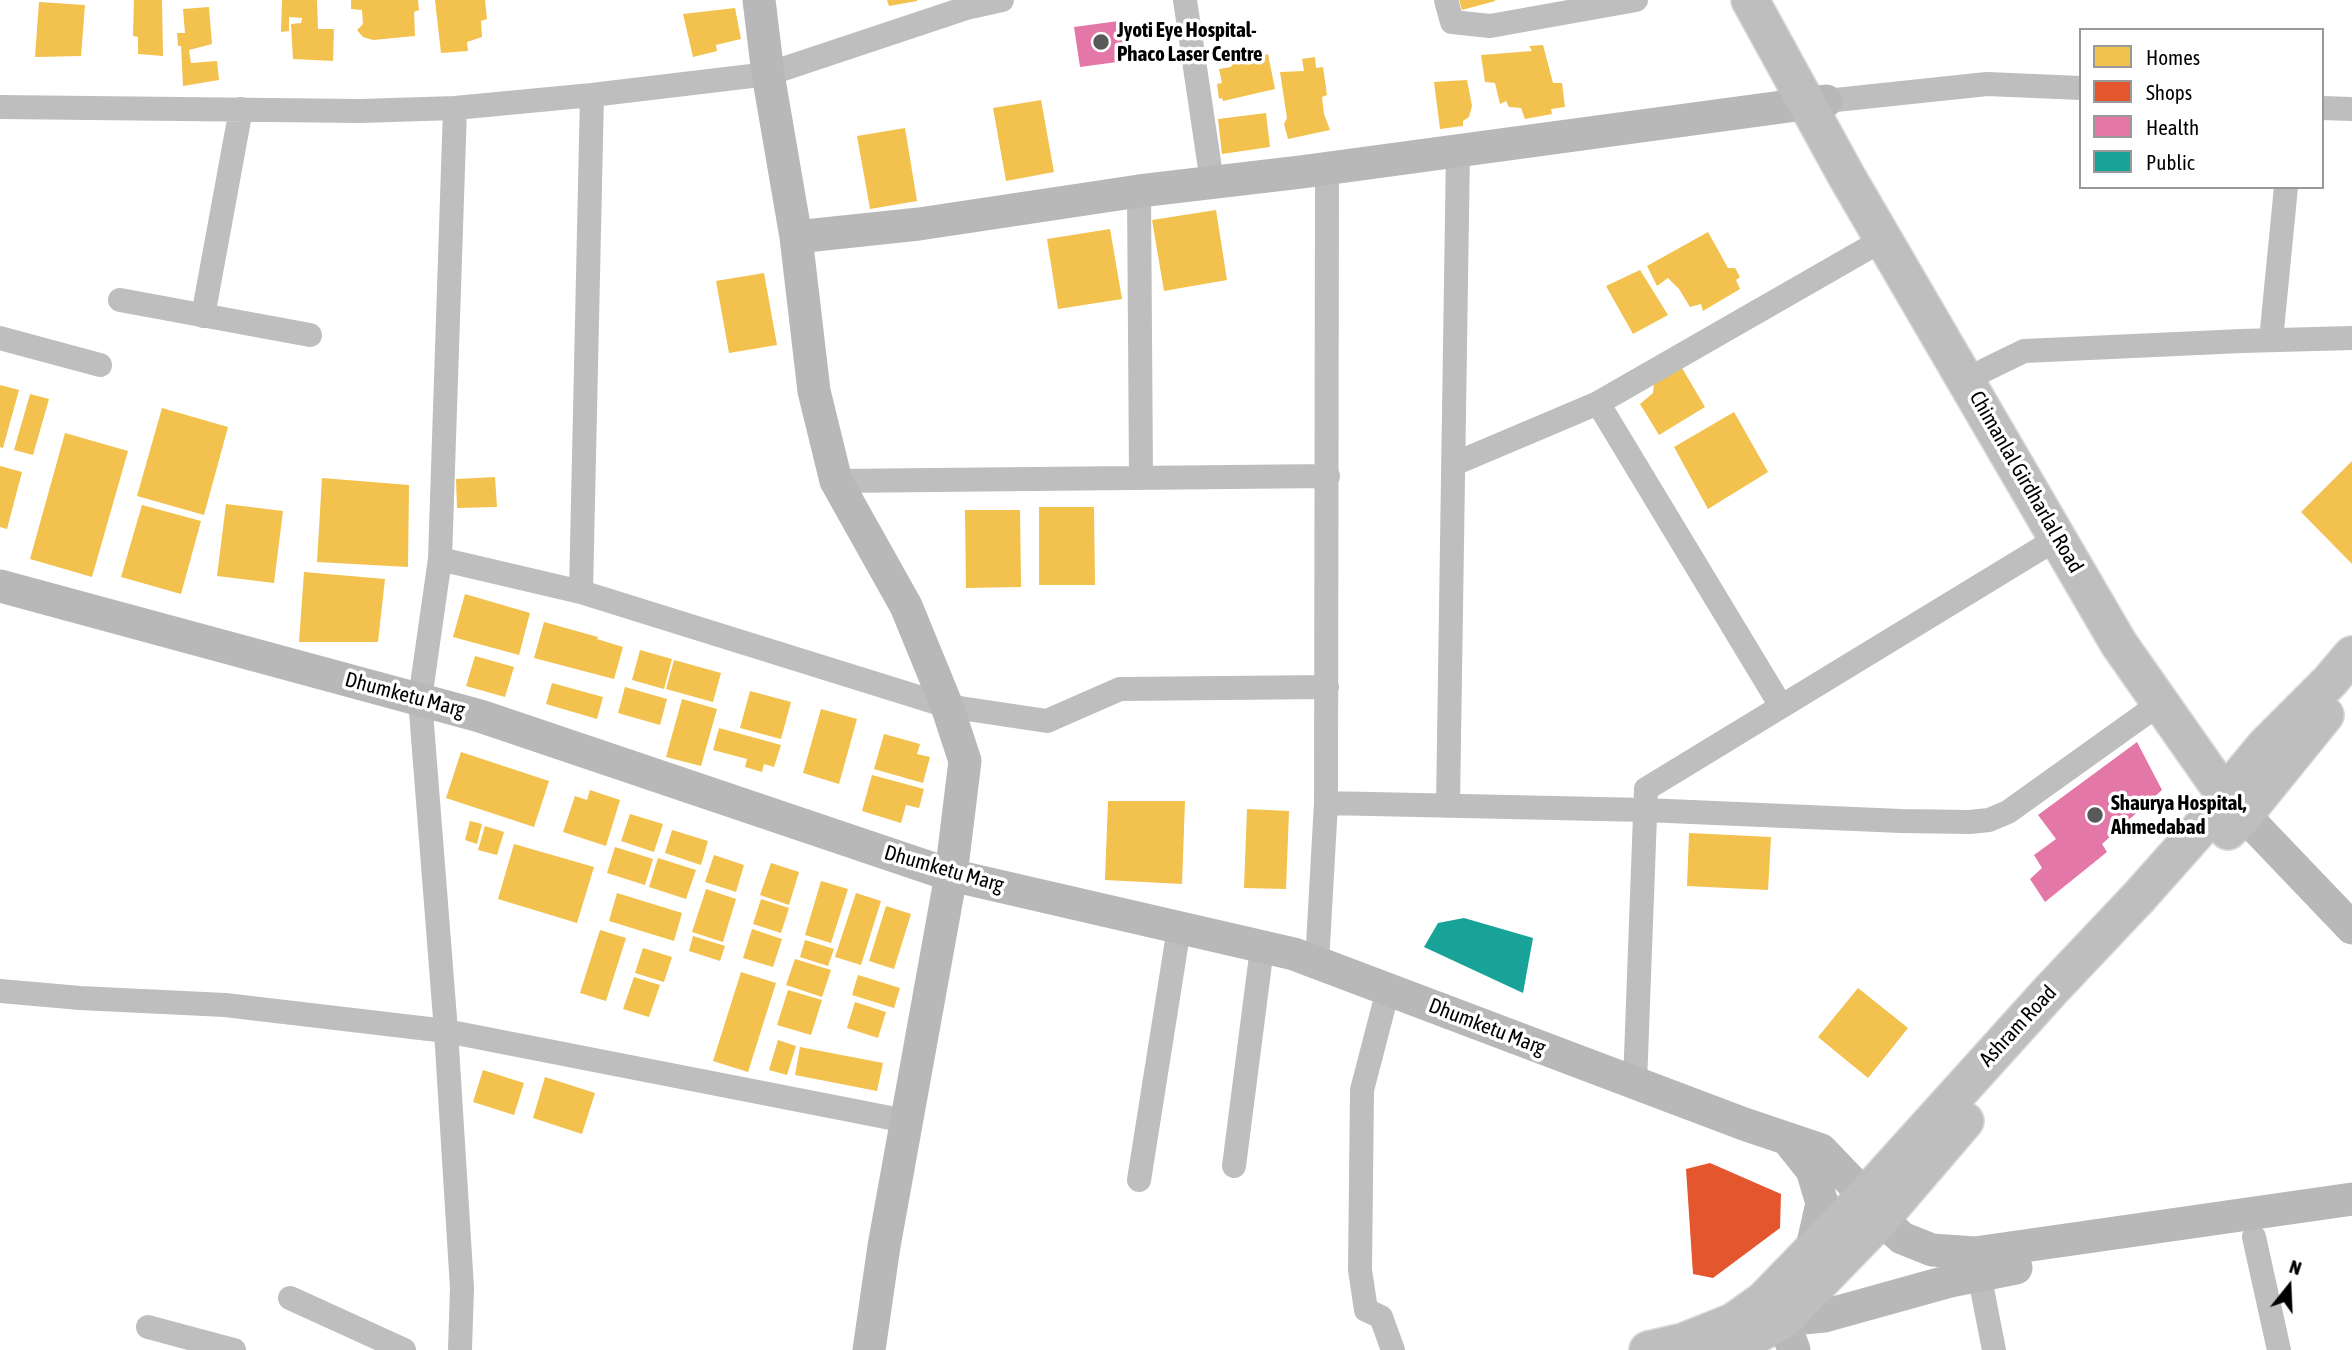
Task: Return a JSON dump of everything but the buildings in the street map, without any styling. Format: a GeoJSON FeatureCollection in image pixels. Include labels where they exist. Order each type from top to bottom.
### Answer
{"type":"FeatureCollection","features":[{"type":"Feature","properties":{"kind":"main road","name":"Chimanlal Girdharlal Road"},"geometry":{"type":"LineString","coordinates":[[1751,0],[1985,370],[2134,634],[2243,796]]}},
{"type":"Feature","properties":{"kind":"main road","name":"Chimanlal Girdharlal Road"},"geometry":{"type":"LineString","coordinates":[[1771,0],[1816,101],[1884,239],[2119,644],[2159,704],[2243,796]]}},
{"type":"Feature","properties":{"kind":"main road","name":"Ashram Road"},"geometry":{"type":"LineString","coordinates":[[2243,796],[2265,746],[2330,681],[2352,654]]}},
{"type":"Feature","properties":{"kind":"main road","name":"Ashram Road"},"geometry":{"type":"LineString","coordinates":[[1728,1350],[1780,1324],[2051,990],[2139,897],[2352,686]]}},
{"type":"Feature","properties":{"kind":"main road","name":"Ashram Road"},"geometry":{"type":"LineString","coordinates":[[1780,1324],[1811,1252],[1873,1208]]}},
{"type":"Feature","properties":{"kind":"main road","name":"Ashram Road"},"geometry":{"type":"LineString","coordinates":[[1648,1350],[1683,1342],[1733,1322],[1780,1324]]}},
{"type":"Feature","properties":{"kind":"street"},"geometry":{"type":"LineString","coordinates":[[759,0],[768,74],[796,237],[814,391],[836,481],[906,606],[947,706],[965,761],[951,875],[884,1246],[869,1350]]}},
{"type":"Feature","properties":{"kind":"street"},"geometry":{"type":"LineString","coordinates":[[0,107],[360,111],[455,108],[592,96],[768,74],[966,4],[1002,0]]}},
{"type":"Feature","properties":{"kind":"street"},"geometry":{"type":"LineString","coordinates":[[1185,0],[1212,182]]}},
{"type":"Feature","properties":{"kind":"street"},"geometry":{"type":"LineString","coordinates":[[1446,0],[1452,22],[1490,26],[1636,0]]}},
{"type":"Feature","properties":{"kind":"street"},"geometry":{"type":"LineString","coordinates":[[796,237],[919,224],[1139,191],[1816,101],[1987,84],[2079,88]]}},
{"type":"Feature","properties":{"kind":"street"},"geometry":{"type":"LineString","coordinates":[[581,592],[592,96]]}},
{"type":"Feature","properties":{"kind":"street"},"geometry":{"type":"LineString","coordinates":[[455,108],[440,559],[420,699],[446,1031],[462,1288],[460,1350]]}},
{"type":"Feature","properties":{"kind":"street"},"geometry":{"type":"LineString","coordinates":[[2324,108],[2352,109]]}},
{"type":"Feature","properties":{"kind":"street"},"geometry":{"type":"LineString","coordinates":[[203,316],[241,109]]}},
{"type":"Feature","properties":{"kind":"street"},"geometry":{"type":"LineString","coordinates":[[1448,806],[1458,150]]}},
{"type":"Feature","properties":{"kind":"street"},"geometry":{"type":"LineString","coordinates":[[1317,963],[1326,803],[1327,168]]}},
{"type":"Feature","properties":{"kind":"street"},"geometry":{"type":"LineString","coordinates":[[2271,340],[2286,189]]}},
{"type":"Feature","properties":{"kind":"street"},"geometry":{"type":"LineString","coordinates":[[1139,191],[1141,477]]}},
{"type":"Feature","properties":{"kind":"street"},"geometry":{"type":"LineString","coordinates":[[1454,464],[1598,403],[1884,239]]}},
{"type":"Feature","properties":{"kind":"street"},"geometry":{"type":"LineString","coordinates":[[120,300],[310,335]]}},
{"type":"Feature","properties":{"kind":"street"},"geometry":{"type":"LineString","coordinates":[[0,338],[100,365]]}},
{"type":"Feature","properties":{"kind":"street"},"geometry":{"type":"LineString","coordinates":[[1985,370],[2024,351],[2352,338]]}},
{"type":"Feature","properties":{"kind":"street"},"geometry":{"type":"LineString","coordinates":[[1598,403],[1781,706]]}},
{"type":"Feature","properties":{"kind":"street"},"geometry":{"type":"LineString","coordinates":[[836,481],[1328,476]]}},
{"type":"Feature","properties":{"kind":"street"},"geometry":{"type":"LineString","coordinates":[[1635,1083],[1646,789],[2058,538]]}},
{"type":"Feature","properties":{"kind":"street"},"geometry":{"type":"LineString","coordinates":[[440,559],[581,592],[947,706],[1047,721],[1120,689],[1327,687]]}},
{"type":"Feature","properties":{"kind":"street","name":"Dhumketu Marg"},"geometry":{"type":"LineString","coordinates":[[0,586],[480,716],[951,875],[1294,954],[1821,1150],[1902,1238],[1977,1264]]}},
{"type":"Feature","properties":{"kind":"street"},"geometry":{"type":"LineString","coordinates":[[1326,803],[1645,810],[1901,821],[1989,820],[2008,812],[2159,704]]}},
{"type":"Feature","properties":{"kind":"street","name":"Chimanlal Girdharlal Road"},"geometry":{"type":"LineString","coordinates":[[2243,796],[2287,831],[2352,900]]}},
{"type":"Feature","properties":{"kind":"street","name":"Chimanlal Girdharlal Road"},"geometry":{"type":"LineString","coordinates":[[2243,796],[2352,928]]}},
{"type":"Feature","properties":{"kind":"street"},"geometry":{"type":"LineString","coordinates":[[1139,1180],[1180,928]]}},
{"type":"Feature","properties":{"kind":"street"},"geometry":{"type":"LineString","coordinates":[[1234,1166],[1262,948]]}},
{"type":"Feature","properties":{"kind":"street"},"geometry":{"type":"LineString","coordinates":[[1388,990],[1362,1090],[1360,1270],[1366,1310],[1381,1317],[1393,1350]]}},
{"type":"Feature","properties":{"kind":"street"},"geometry":{"type":"LineString","coordinates":[[0,991],[80,999],[225,1004],[446,1031],[906,1121]]}},
{"type":"Feature","properties":{"kind":"street"},"geometry":{"type":"LineString","coordinates":[[1787,1138],[1812,1170],[1822,1203],[1811,1252]]}},
{"type":"Feature","properties":{"kind":"street"},"geometry":{"type":"LineString","coordinates":[[1780,1324],[1950,1281],[1977,1264],[2352,1199]]}},
{"type":"Feature","properties":{"kind":"street"},"geometry":{"type":"LineString","coordinates":[[1977,1264],[2024,1266],[2352,1222]]}},
{"type":"Feature","properties":{"kind":"street"},"geometry":{"type":"LineString","coordinates":[[2254,1237],[2279,1350]]}},
{"type":"Feature","properties":{"kind":"street"},"geometry":{"type":"LineString","coordinates":[[1977,1264],[1994,1350]]}},
{"type":"Feature","properties":{"kind":"street"},"geometry":{"type":"LineString","coordinates":[[290,1297],[404,1350]]}},
{"type":"Feature","properties":{"kind":"street"},"geometry":{"type":"LineString","coordinates":[[148,1327],[234,1350]]}},
{"type":"Feature","properties":{"kind":"place","name":"Jyoti Eye Hospital- Phaco Laser Centre"},"geometry":{"type":"Point","coordinates":[1101,42]}},
{"type":"Feature","properties":{"kind":"place","name":"Shaurya Hospital, Ahmedabad"},"geometry":{"type":"Point","coordinates":[2095,815]}}]}
